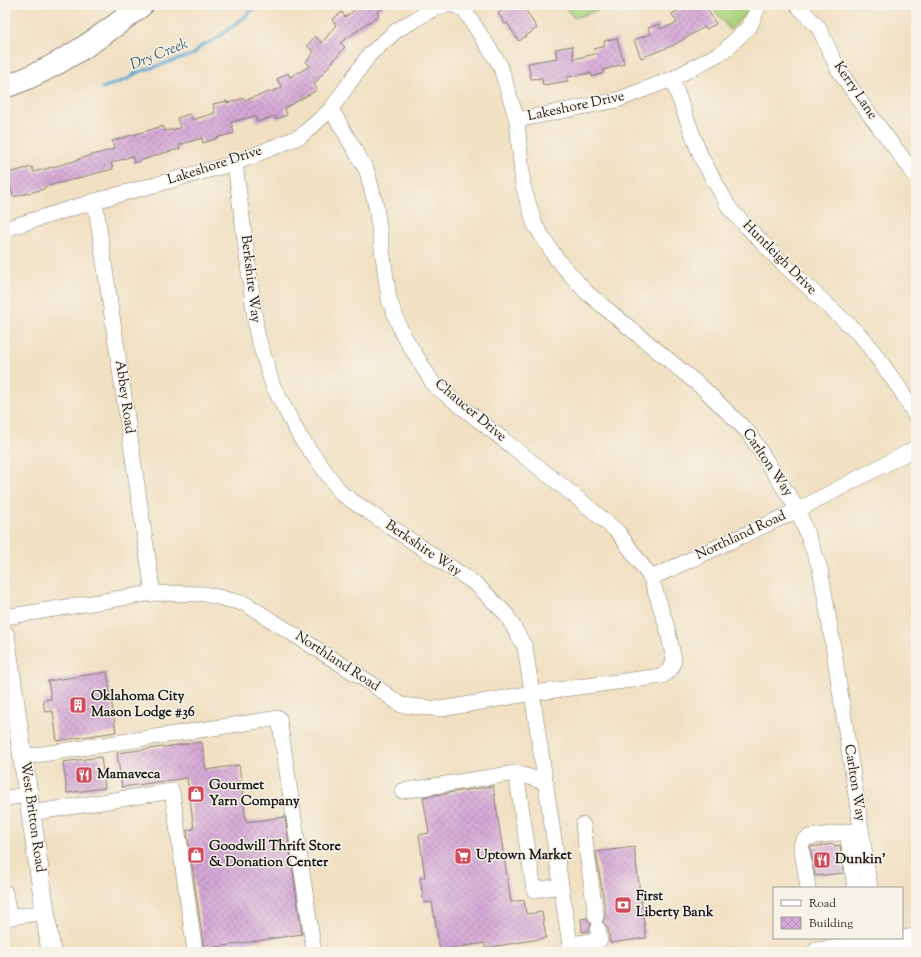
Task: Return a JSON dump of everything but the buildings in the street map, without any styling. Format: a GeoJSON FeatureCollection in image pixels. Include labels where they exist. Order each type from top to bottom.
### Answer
{"type":"FeatureCollection","features":[{"type":"Feature","properties":{"kind":"highway"},"geometry":{"type":"LineString","coordinates":[[5,87],[49,68],[84,48],[142,5]]}},
{"type":"Feature","properties":{"kind":"main road","name":"West Britton Road"},"geometry":{"type":"LineString","coordinates":[[5,635],[51,952]]}},
{"type":"Feature","properties":{"kind":"main road"},"geometry":{"type":"LineString","coordinates":[[822,947],[878,941],[907,943]]}},
{"type":"Feature","properties":{"kind":"street","name":"Lakeshore Drive"},"geometry":{"type":"LineString","coordinates":[[5,228],[95,201],[234,163],[302,136],[331,109],[369,55],[397,30],[435,8],[447,5]]}},
{"type":"Feature","properties":{"kind":"street","name":"Lakeshore Drive"},"geometry":{"type":"LineString","coordinates":[[454,5],[465,11],[500,65],[517,120],[617,100],[672,80],[724,51],[750,26],[759,5]]}},
{"type":"Feature","properties":{"kind":"street","name":"Kerry Lane"},"geometry":{"type":"LineString","coordinates":[[797,5],[818,28],[838,69],[864,107],[916,176]]}},
{"type":"Feature","properties":{"kind":"street","name":"Huntleigh Drive"},"geometry":{"type":"LineString","coordinates":[[672,80],[701,158],[730,209],[779,260],[864,339],[900,389],[916,417]]}},
{"type":"Feature","properties":{"kind":"street","name":"Chaucer Drive"},"geometry":{"type":"LineString","coordinates":[[331,109],[366,171],[376,206],[389,299],[402,333],[434,385],[580,500],[618,532],[651,578],[667,627],[674,660],[671,669]]}},
{"type":"Feature","properties":{"kind":"street","name":"Carlton Way"},"geometry":{"type":"LineString","coordinates":[[517,120],[523,186],[535,225],[556,258],[586,292],[705,390],[748,432],[798,510],[820,568],[831,632],[854,831],[870,887]]}},
{"type":"Feature","properties":{"kind":"street","name":"Berkshire Way"},"geometry":{"type":"LineString","coordinates":[[234,163],[257,334],[273,386],[300,437],[342,494],[477,586],[506,614],[525,647],[570,948]]}},
{"type":"Feature","properties":{"kind":"street","name":"Abbey Road"},"geometry":{"type":"LineString","coordinates":[[95,201],[154,593]]}},
{"type":"Feature","properties":{"kind":"street","name":"Northland Road"},"geometry":{"type":"LineString","coordinates":[[651,578],[798,510],[916,448]]}},
{"type":"Feature","properties":{"kind":"street","name":"Northland Road"},"geometry":{"type":"LineString","coordinates":[[5,617],[154,593],[205,594],[246,604],[372,684],[401,705],[441,709],[533,693],[662,676],[671,669]]}},
{"type":"Feature","properties":{"kind":"street"},"geometry":{"type":"LineString","coordinates":[[23,757],[279,718],[314,952]]}},
{"type":"Feature","properties":{"kind":"street"},"geometry":{"type":"LineString","coordinates":[[516,774],[534,890],[561,886]]}},
{"type":"Feature","properties":{"kind":"street"},"geometry":{"type":"LineString","coordinates":[[402,790],[516,774],[545,782]]}},
{"type":"Feature","properties":{"kind":"street"},"geometry":{"type":"LineString","coordinates":[[32,813],[172,791],[195,952]]}},
{"type":"Feature","properties":{"kind":"street"},"geometry":{"type":"LineString","coordinates":[[5,798],[29,795]]}},
{"type":"Feature","properties":{"kind":"street"},"geometry":{"type":"LineString","coordinates":[[570,948],[600,940],[583,825]]}},
{"type":"Feature","properties":{"kind":"street"},"geometry":{"type":"LineString","coordinates":[[808,887],[801,845],[803,841],[809,837],[854,831],[853,887]]}},
{"type":"Feature","properties":{"kind":"street"},"geometry":{"type":"LineString","coordinates":[[5,892],[7,918],[45,912]]}},
{"type":"Feature","properties":{"kind":"green space"},"geometry":{"type":"Polygon","coordinates":[[[564,5],[614,5],[574,18],[564,5]]]}},
{"type":"Feature","properties":{"kind":"green space"},"geometry":{"type":"Polygon","coordinates":[[[710,5],[754,5],[730,30],[710,5]]]}},
{"type":"Feature","properties":{"kind":"waterway","name":"Dry Creek"},"geometry":{"type":"LineString","coordinates":[[102,88],[128,79],[136,73],[194,54],[201,46],[216,39],[258,5]]}},
{"type":"Feature","properties":{"kind":"place","name":"Oklahoma City Mason Lodge #36"},"geometry":{"type":"Point","coordinates":[78,705]}},
{"type":"Feature","properties":{"kind":"place","name":"Mamaveca"},"geometry":{"type":"Point","coordinates":[84,775]}},
{"type":"Feature","properties":{"kind":"place","name":"Gourmet Yarn Company"},"geometry":{"type":"Point","coordinates":[196,794]}},
{"type":"Feature","properties":{"kind":"place","name":"Goodwill Thrift Store & Donation Center"},"geometry":{"type":"Point","coordinates":[196,855]}},
{"type":"Feature","properties":{"kind":"place","name":"Uptown Market"},"geometry":{"type":"Point","coordinates":[463,856]}},
{"type":"Feature","properties":{"kind":"place","name":"Dunkin'"},"geometry":{"type":"Point","coordinates":[822,860]}},
{"type":"Feature","properties":{"kind":"place","name":"First Liberty Bank"},"geometry":{"type":"Point","coordinates":[623,905]}}]}
